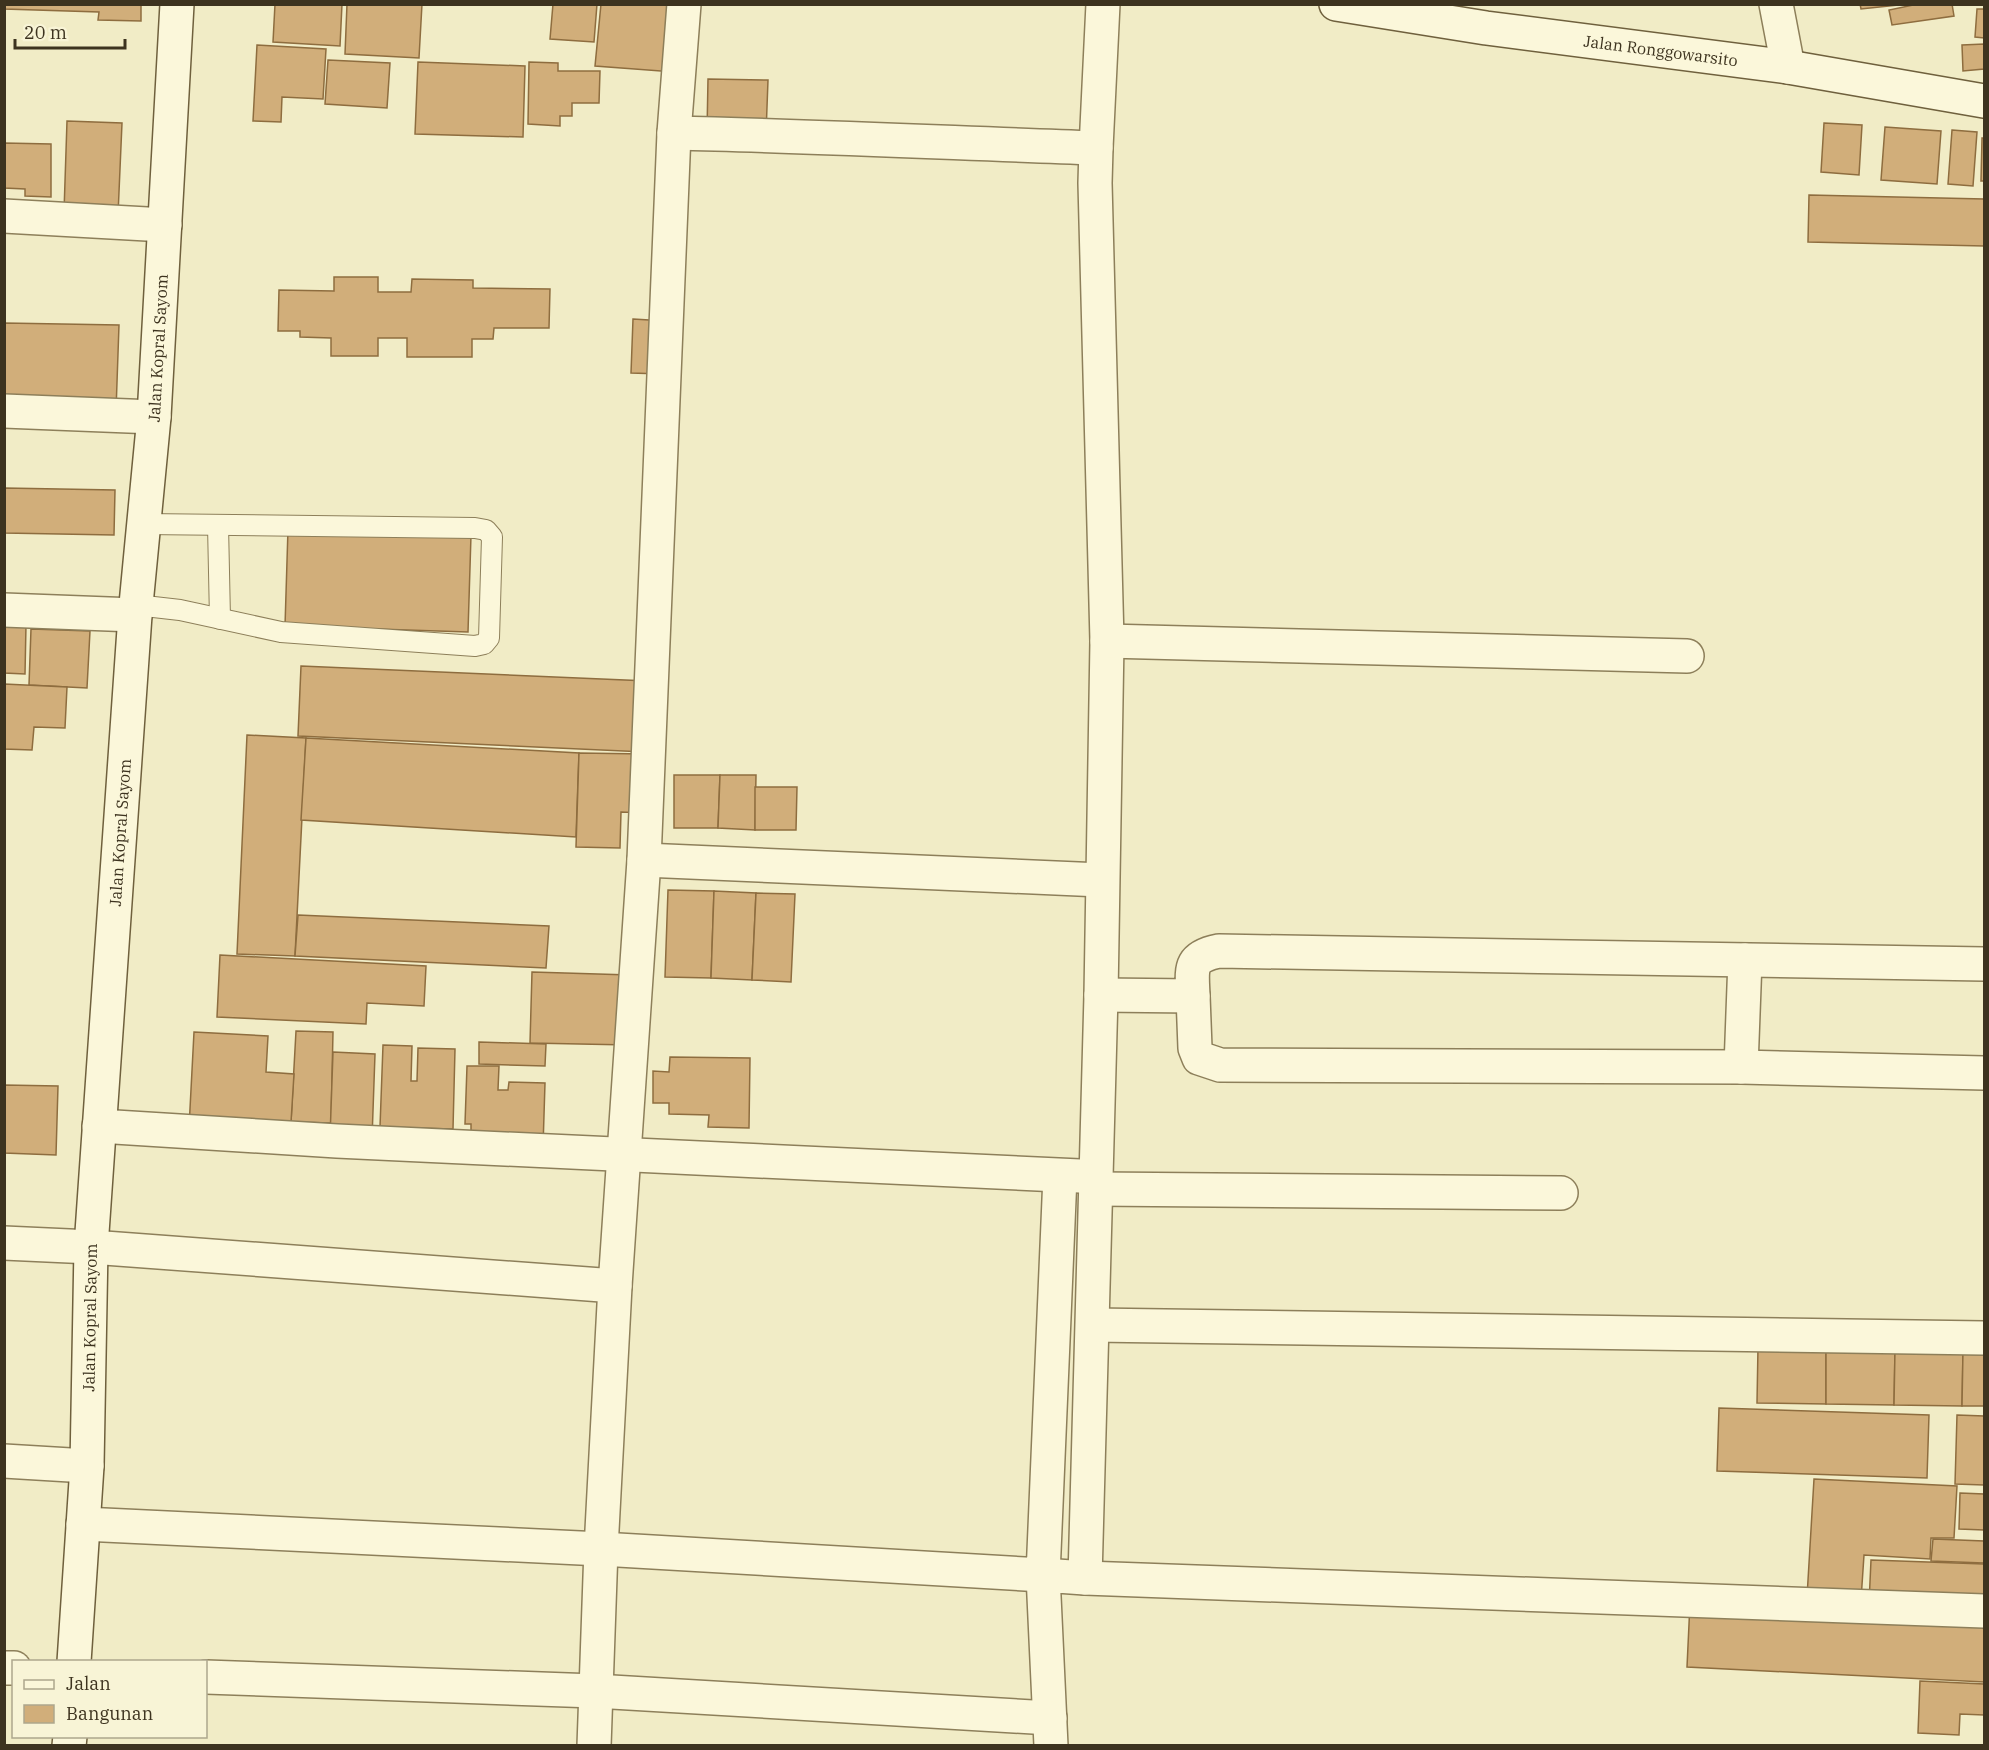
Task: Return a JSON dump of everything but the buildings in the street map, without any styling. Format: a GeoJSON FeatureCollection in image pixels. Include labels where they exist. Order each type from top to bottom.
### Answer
{"type":"FeatureCollection","features":[{"type":"Feature","properties":{"kind":"street","name":"Jalan Kopral Sayom"},"geometry":{"type":"LineString","coordinates":[[74,1660],[87,1466],[91,1247],[136,610],[154,417],[177,4]]}},
{"type":"Feature","properties":{"kind":"street"},"geometry":{"type":"LineString","coordinates":[[594,1746],[601,1549],[615,1286],[644,860],[674,133],[684,4]]}},
{"type":"Feature","properties":{"kind":"street"},"geometry":{"type":"LineString","coordinates":[[1085,1578],[1101,995],[1101,880],[1107,641],[1095,183],[1102,4]]}},
{"type":"Feature","properties":{"kind":"street","name":"Jalan Ronggowarsito"},"geometry":{"type":"LineString","coordinates":[[1336,4],[1486,28],[1788,67],[1984,101]]}},
{"type":"Feature","properties":{"kind":"street"},"geometry":{"type":"LineString","coordinates":[[1776,4],[1788,67]]}},
{"type":"Feature","properties":{"kind":"street"},"geometry":{"type":"LineString","coordinates":[[674,133],[794,135],[1096,148]]}},
{"type":"Feature","properties":{"kind":"street"},"geometry":{"type":"LineString","coordinates":[[4,216],[165,225]]}},
{"type":"Feature","properties":{"kind":"street"},"geometry":{"type":"LineString","coordinates":[[4,411],[154,417]]}},
{"type":"Feature","properties":{"kind":"street"},"geometry":{"type":"LineString","coordinates":[[4,609],[136,610]]}},
{"type":"Feature","properties":{"kind":"street"},"geometry":{"type":"LineString","coordinates":[[1107,641],[1687,656]]}},
{"type":"Feature","properties":{"kind":"street"},"geometry":{"type":"LineString","coordinates":[[644,860],[1101,880]]}},
{"type":"Feature","properties":{"kind":"street"},"geometry":{"type":"LineString","coordinates":[[1984,963],[1219,951],[1206,953],[1197,959],[1192,968],[1195,1048],[1199,1058],[1220,1065],[1741,1067],[1984,1073]]}},
{"type":"Feature","properties":{"kind":"street"},"geometry":{"type":"LineString","coordinates":[[1741,1067],[1745,960]]}},
{"type":"Feature","properties":{"kind":"street"},"geometry":{"type":"LineString","coordinates":[[1101,995],[1193,996]]}},
{"type":"Feature","properties":{"kind":"street"},"geometry":{"type":"LineString","coordinates":[[99,1126],[337,1141],[1060,1176],[1096,1183],[1561,1193]]}},
{"type":"Feature","properties":{"kind":"street"},"geometry":{"type":"LineString","coordinates":[[207,1677],[595,1692],[1051,1732],[1043,1575],[1060,1176]]}},
{"type":"Feature","properties":{"kind":"street"},"geometry":{"type":"LineString","coordinates":[[4,1243],[91,1247],[615,1286]]}},
{"type":"Feature","properties":{"kind":"street"},"geometry":{"type":"LineString","coordinates":[[1093,1325],[1984,1338]]}},
{"type":"Feature","properties":{"kind":"street"},"geometry":{"type":"LineString","coordinates":[[4,1461],[87,1466]]}},
{"type":"Feature","properties":{"kind":"street"},"geometry":{"type":"LineString","coordinates":[[83,1524],[601,1549],[1085,1578],[1984,1611]]}},
{"type":"Feature","properties":{"kind":"lane"},"geometry":{"type":"LineString","coordinates":[[136,610],[180,610],[281,632],[475,646],[484,644],[489,638],[492,537],[486,530],[475,528],[144,524]]}},
{"type":"Feature","properties":{"kind":"lane"},"geometry":{"type":"LineString","coordinates":[[218,525],[220,619]]}}]}
